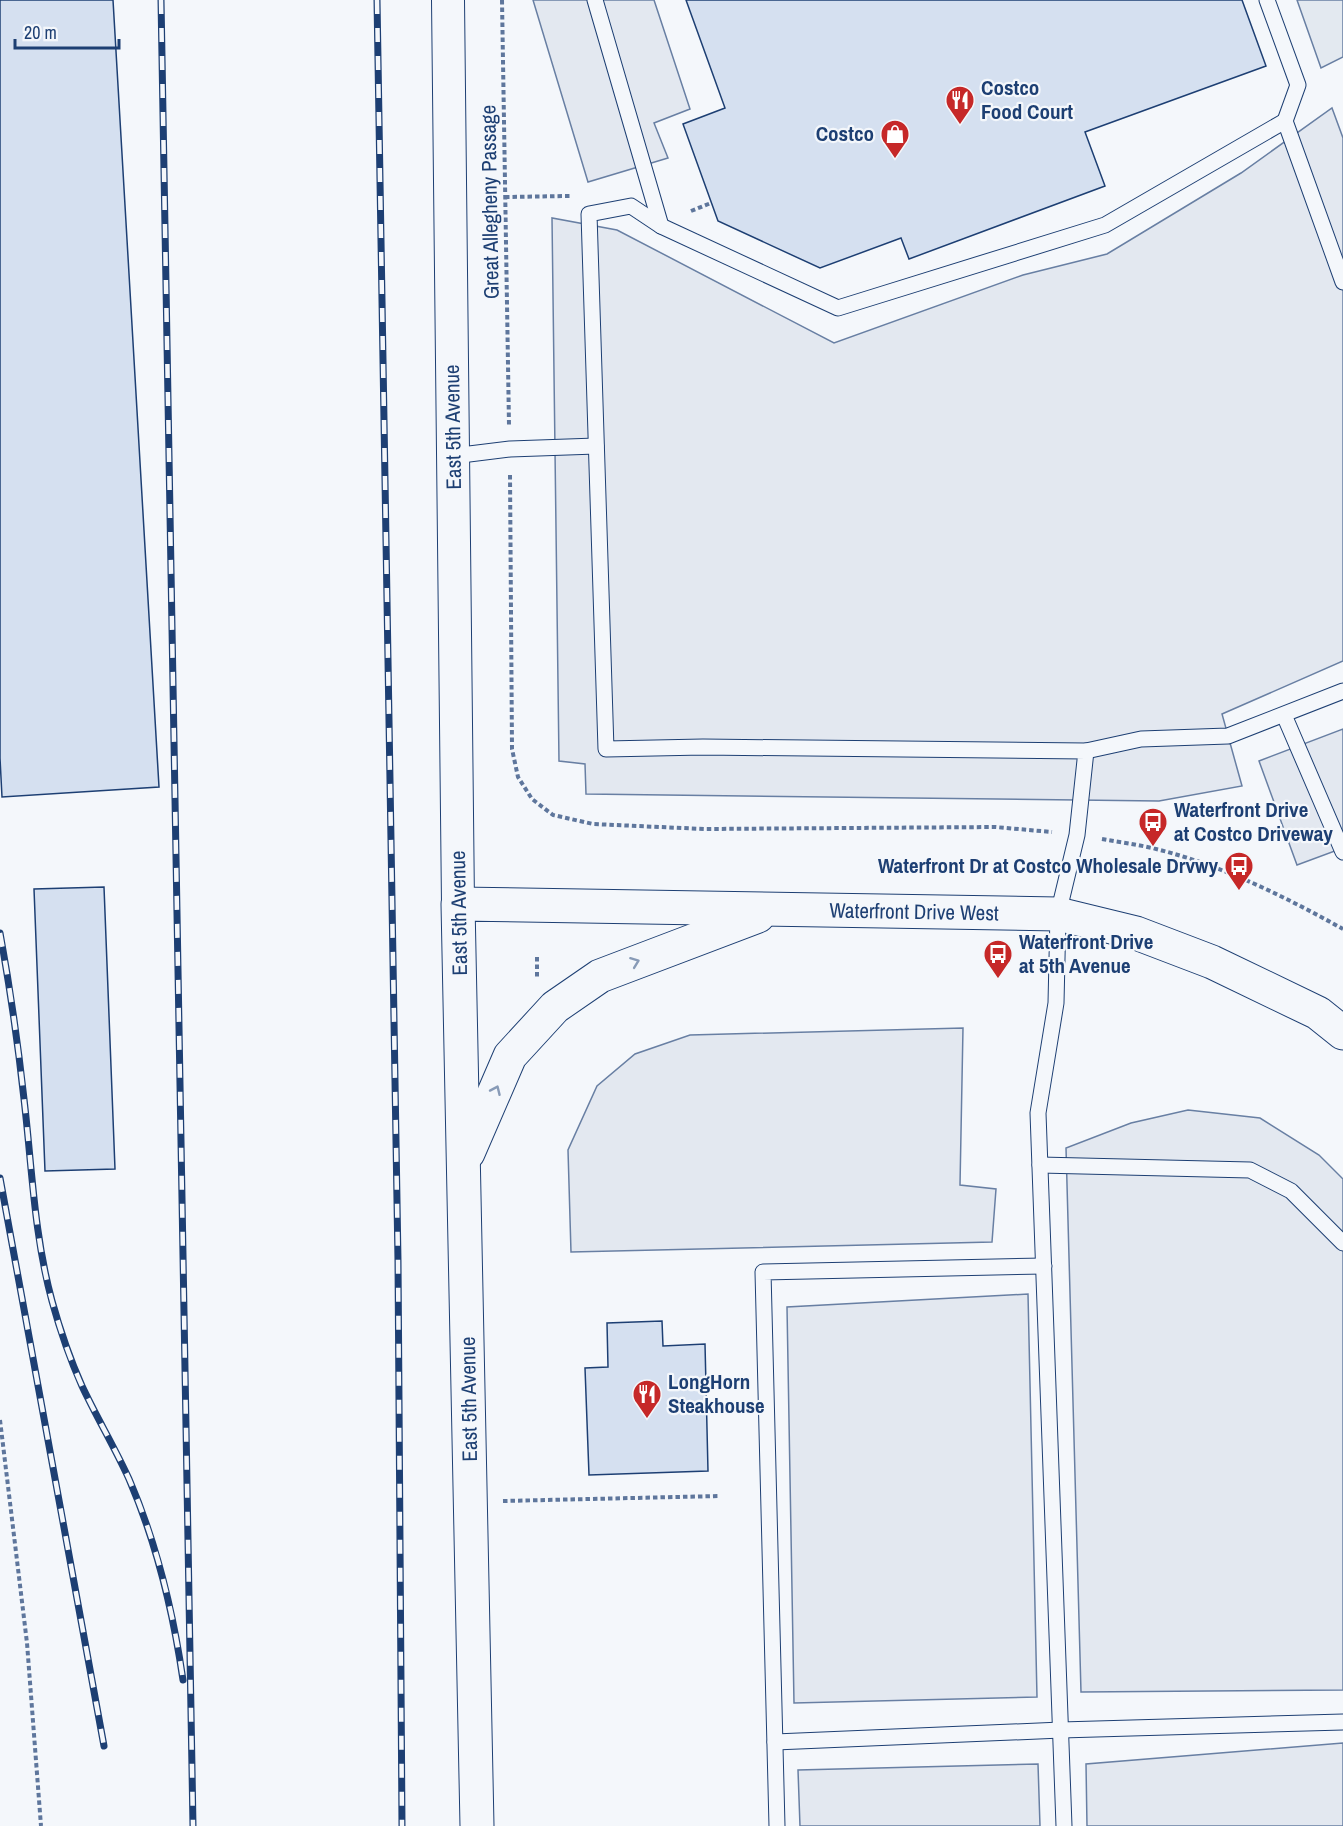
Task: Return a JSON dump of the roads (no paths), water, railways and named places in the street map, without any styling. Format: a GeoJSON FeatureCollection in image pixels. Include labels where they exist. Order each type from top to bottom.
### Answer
{"type":"FeatureCollection","features":[{"type":"Feature","properties":{"kind":"street","name":"East 5th Avenue"},"geometry":{"type":"LineString","coordinates":[[448,0],[458,904],[477,1826]]}},
{"type":"Feature","properties":{"kind":"street","name":"Waterfront Drive West"},"geometry":{"type":"LineString","coordinates":[[458,904],[1058,914],[1136,933],[1212,962],[1318,1013],[1343,1033]]}},
{"type":"Feature","properties":{"kind":"street"},"geometry":{"type":"LineString","coordinates":[[464,1162],[510,1056],[555,1007],[600,976],[778,909]]}},
{"type":"Feature","properties":{"kind":"lane"},"geometry":{"type":"LineString","coordinates":[[595,0],[661,226]]}},
{"type":"Feature","properties":{"kind":"lane"},"geometry":{"type":"LineString","coordinates":[[1267,0],[1298,86],[1285,121],[1105,225],[838,308],[661,226],[631,206],[589,213],[606,749],[703,747],[1086,751],[1141,739],[1228,736],[1343,691]]}},
{"type":"Feature","properties":{"kind":"lane"},"geometry":{"type":"LineString","coordinates":[[1285,121],[1343,282]]}},
{"type":"Feature","properties":{"kind":"lane"},"geometry":{"type":"LineString","coordinates":[[453,456],[510,449],[596,446]]}},
{"type":"Feature","properties":{"kind":"lane"},"geometry":{"type":"LineString","coordinates":[[1284,715],[1343,852]]}},
{"type":"Feature","properties":{"kind":"lane"},"geometry":{"type":"LineString","coordinates":[[1064,1826],[1038,1113],[1056,1003],[1058,914],[1077,835],[1086,751]]}},
{"type":"Feature","properties":{"kind":"lane"},"geometry":{"type":"LineString","coordinates":[[1040,1165],[1250,1170],[1291,1191],[1343,1243]]}},
{"type":"Feature","properties":{"kind":"lane"},"geometry":{"type":"LineString","coordinates":[[777,1826],[763,1272],[1044,1266]]}},
{"type":"Feature","properties":{"kind":"lane"},"geometry":{"type":"LineString","coordinates":[[775,1742],[1061,1730],[1343,1722]]}},
{"type":"Feature","properties":{"kind":"railway"},"geometry":{"type":"LineString","coordinates":[[161,0],[193,1826]]}},
{"type":"Feature","properties":{"kind":"railway"},"geometry":{"type":"LineString","coordinates":[[377,0],[398,1261],[402,1826]]}},
{"type":"Feature","properties":{"kind":"railway"},"geometry":{"type":"LineString","coordinates":[[0,933],[19,1058],[37,1226],[52,1301],[78,1376],[129,1479],[148,1528],[169,1603],[183,1680]]}},
{"type":"Feature","properties":{"kind":"railway"},"geometry":{"type":"LineString","coordinates":[[0,1178],[104,1746]]}},
{"type":"Feature","properties":{"kind":"place","name":"Costco Food Court"},"geometry":{"type":"Point","coordinates":[960,126]}},
{"type":"Feature","properties":{"kind":"place","name":"Costco"},"geometry":{"type":"Point","coordinates":[895,160]}},
{"type":"Feature","properties":{"kind":"place","name":"Waterfront Drive at Costco Driveway"},"geometry":{"type":"Point","coordinates":[1153,848]}},
{"type":"Feature","properties":{"kind":"place","name":"Waterfront Dr at Costco Wholesale Drvwy"},"geometry":{"type":"Point","coordinates":[1239,892]}},
{"type":"Feature","properties":{"kind":"place","name":"Waterfront Drive at 5th Avenue"},"geometry":{"type":"Point","coordinates":[998,980]}},
{"type":"Feature","properties":{"kind":"place","name":"LongHorn Steakhouse"},"geometry":{"type":"Point","coordinates":[647,1420]}}]}
